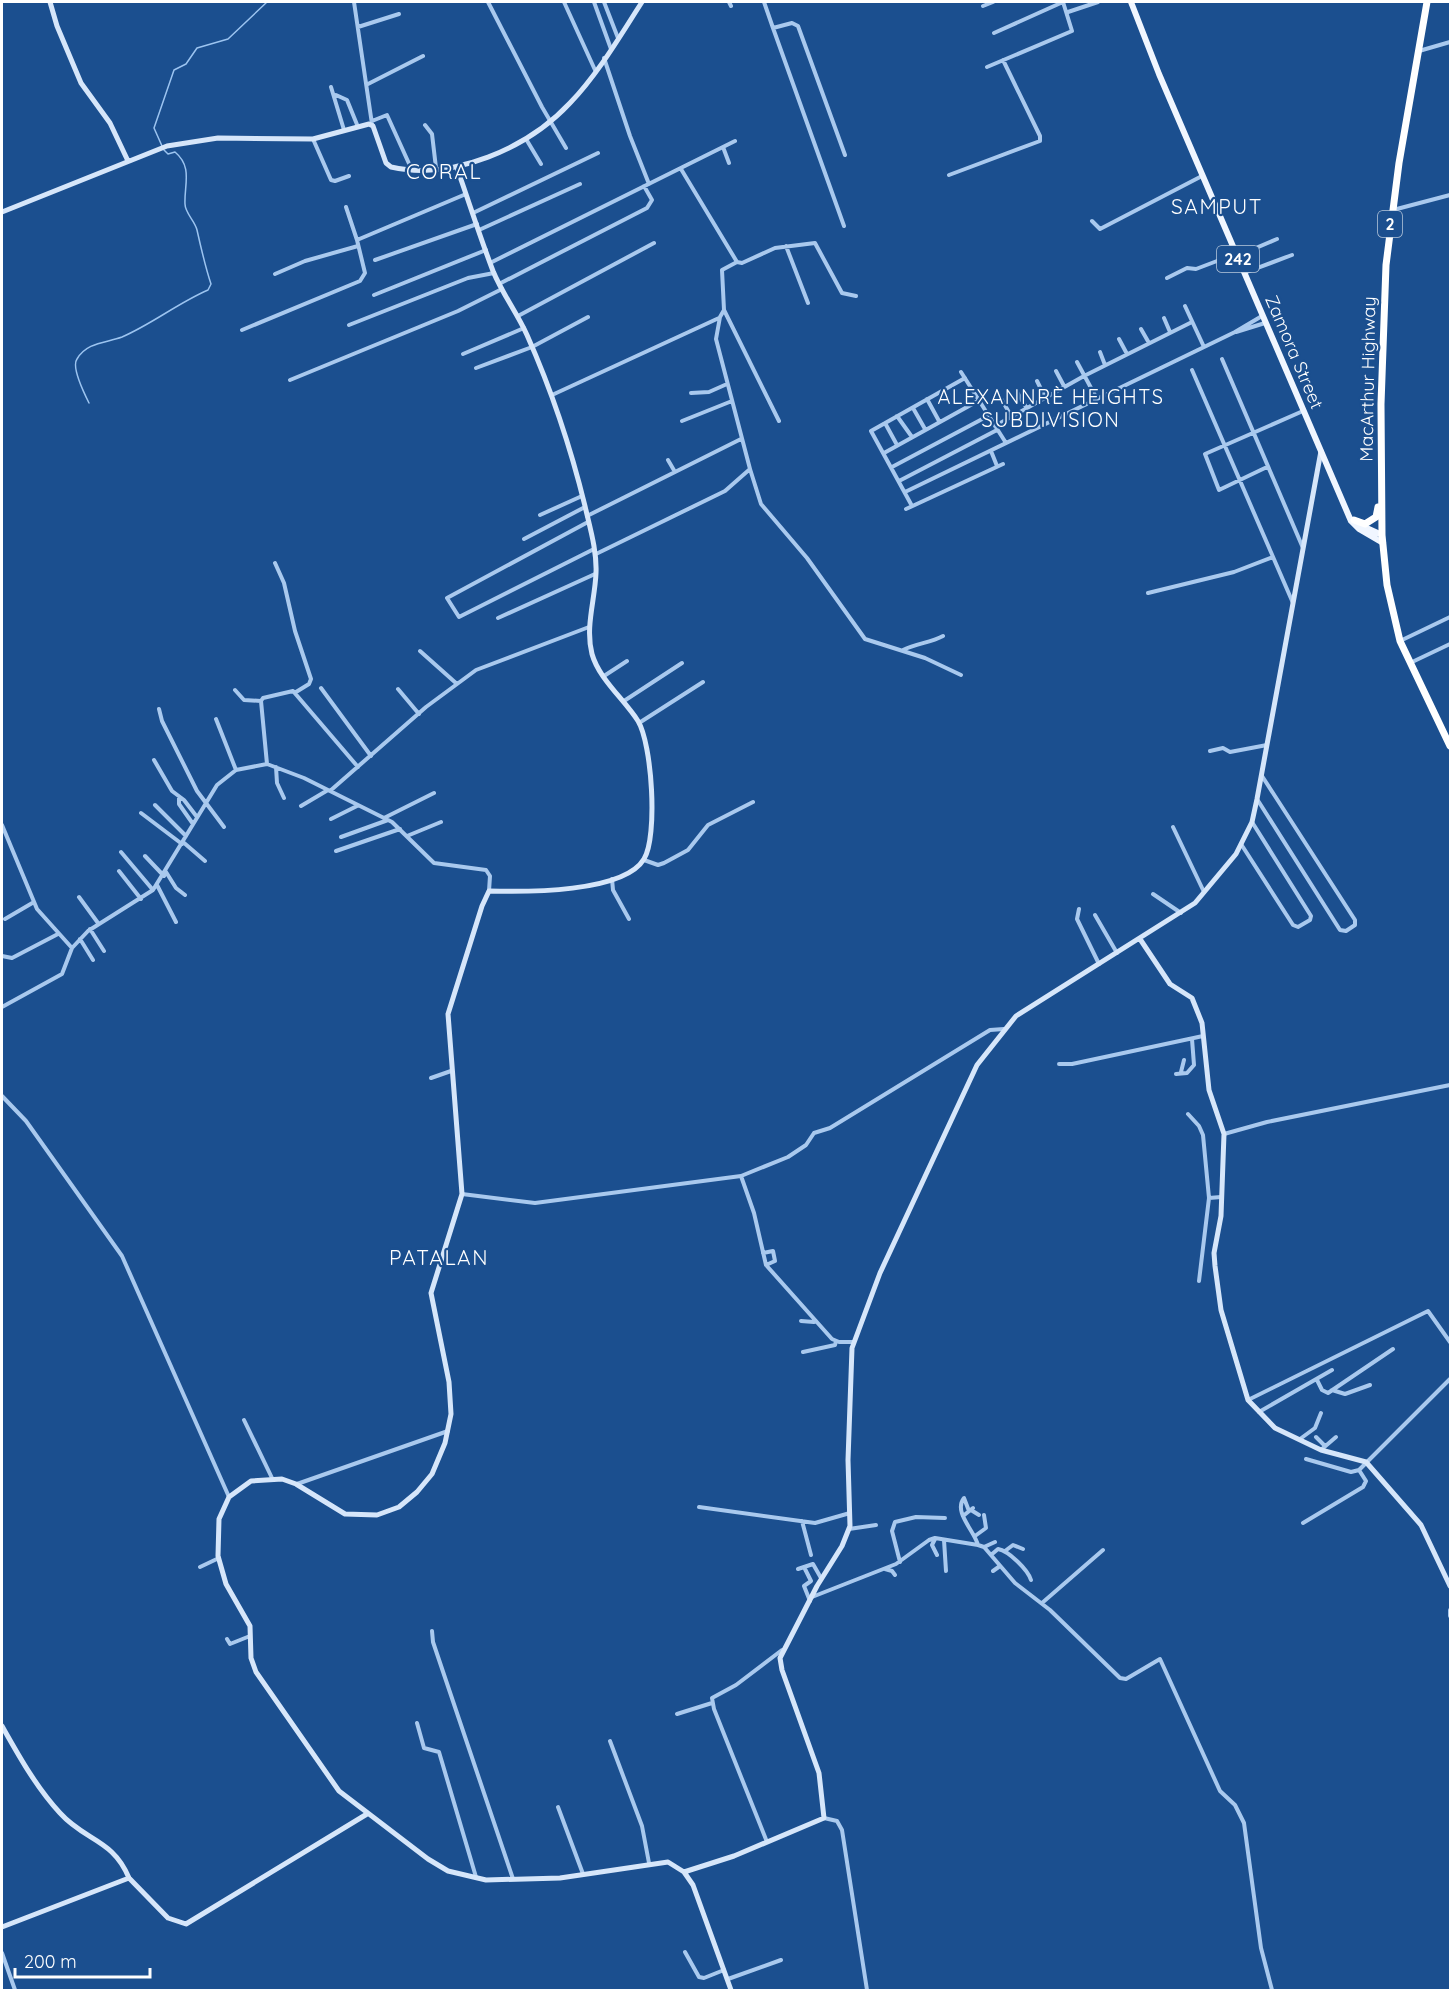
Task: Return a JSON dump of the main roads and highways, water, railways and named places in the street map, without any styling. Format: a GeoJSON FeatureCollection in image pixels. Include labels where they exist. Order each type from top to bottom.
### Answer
{"type":"FeatureCollection","features":[{"type":"Feature","properties":{"kind":"highway","name":"MacArthur Highway"},"geometry":{"type":"LineString","coordinates":[[1427,2],[1392,210],[1384,293],[1382,535],[1387,585],[1400,641],[1450,746]]}},
{"type":"Feature","properties":{"kind":"highway"},"geometry":{"type":"LineString","coordinates":[[1352,519],[1365,524],[1374,519],[1381,493]]}},
{"type":"Feature","properties":{"kind":"main road","name":"Zamora Street"},"geometry":{"type":"LineString","coordinates":[[1131,2],[1202,176],[1352,519]]}},
{"type":"Feature","properties":{"kind":"main road"},"geometry":{"type":"LineString","coordinates":[[1352,519],[1382,535]]}},
{"type":"Feature","properties":{"kind":"main road"},"geometry":{"type":"LineString","coordinates":[[1352,519],[1383,543]]}},
{"type":"Feature","properties":{"kind":"waterway"},"geometry":{"type":"LineString","coordinates":[[162,146],[154,128],[174,70],[186,64],[197,48],[228,39],[267,2]]}},
{"type":"Feature","properties":{"kind":"waterway"},"geometry":{"type":"LineString","coordinates":[[89,403],[76,368],[77,359],[81,353],[91,346],[133,332],[208,290],[211,284],[196,227],[185,207],[186,170],[184,164],[175,152],[168,154],[164,150]]}},
{"type":"Feature","properties":{"kind":"district","name":"CORAL"},"geometry":{"type":"Point","coordinates":[444,172]}},
{"type":"Feature","properties":{"kind":"district","name":"SAMPUT"},"geometry":{"type":"Point","coordinates":[1217,207]}},
{"type":"Feature","properties":{"kind":"district","name":"ALEXANNRÈ HEIGHTS SUBDIVISION"},"geometry":{"type":"Point","coordinates":[1051,408]}},
{"type":"Feature","properties":{"kind":"district","name":"PATALAN"},"geometry":{"type":"Point","coordinates":[439,1258]}}]}
